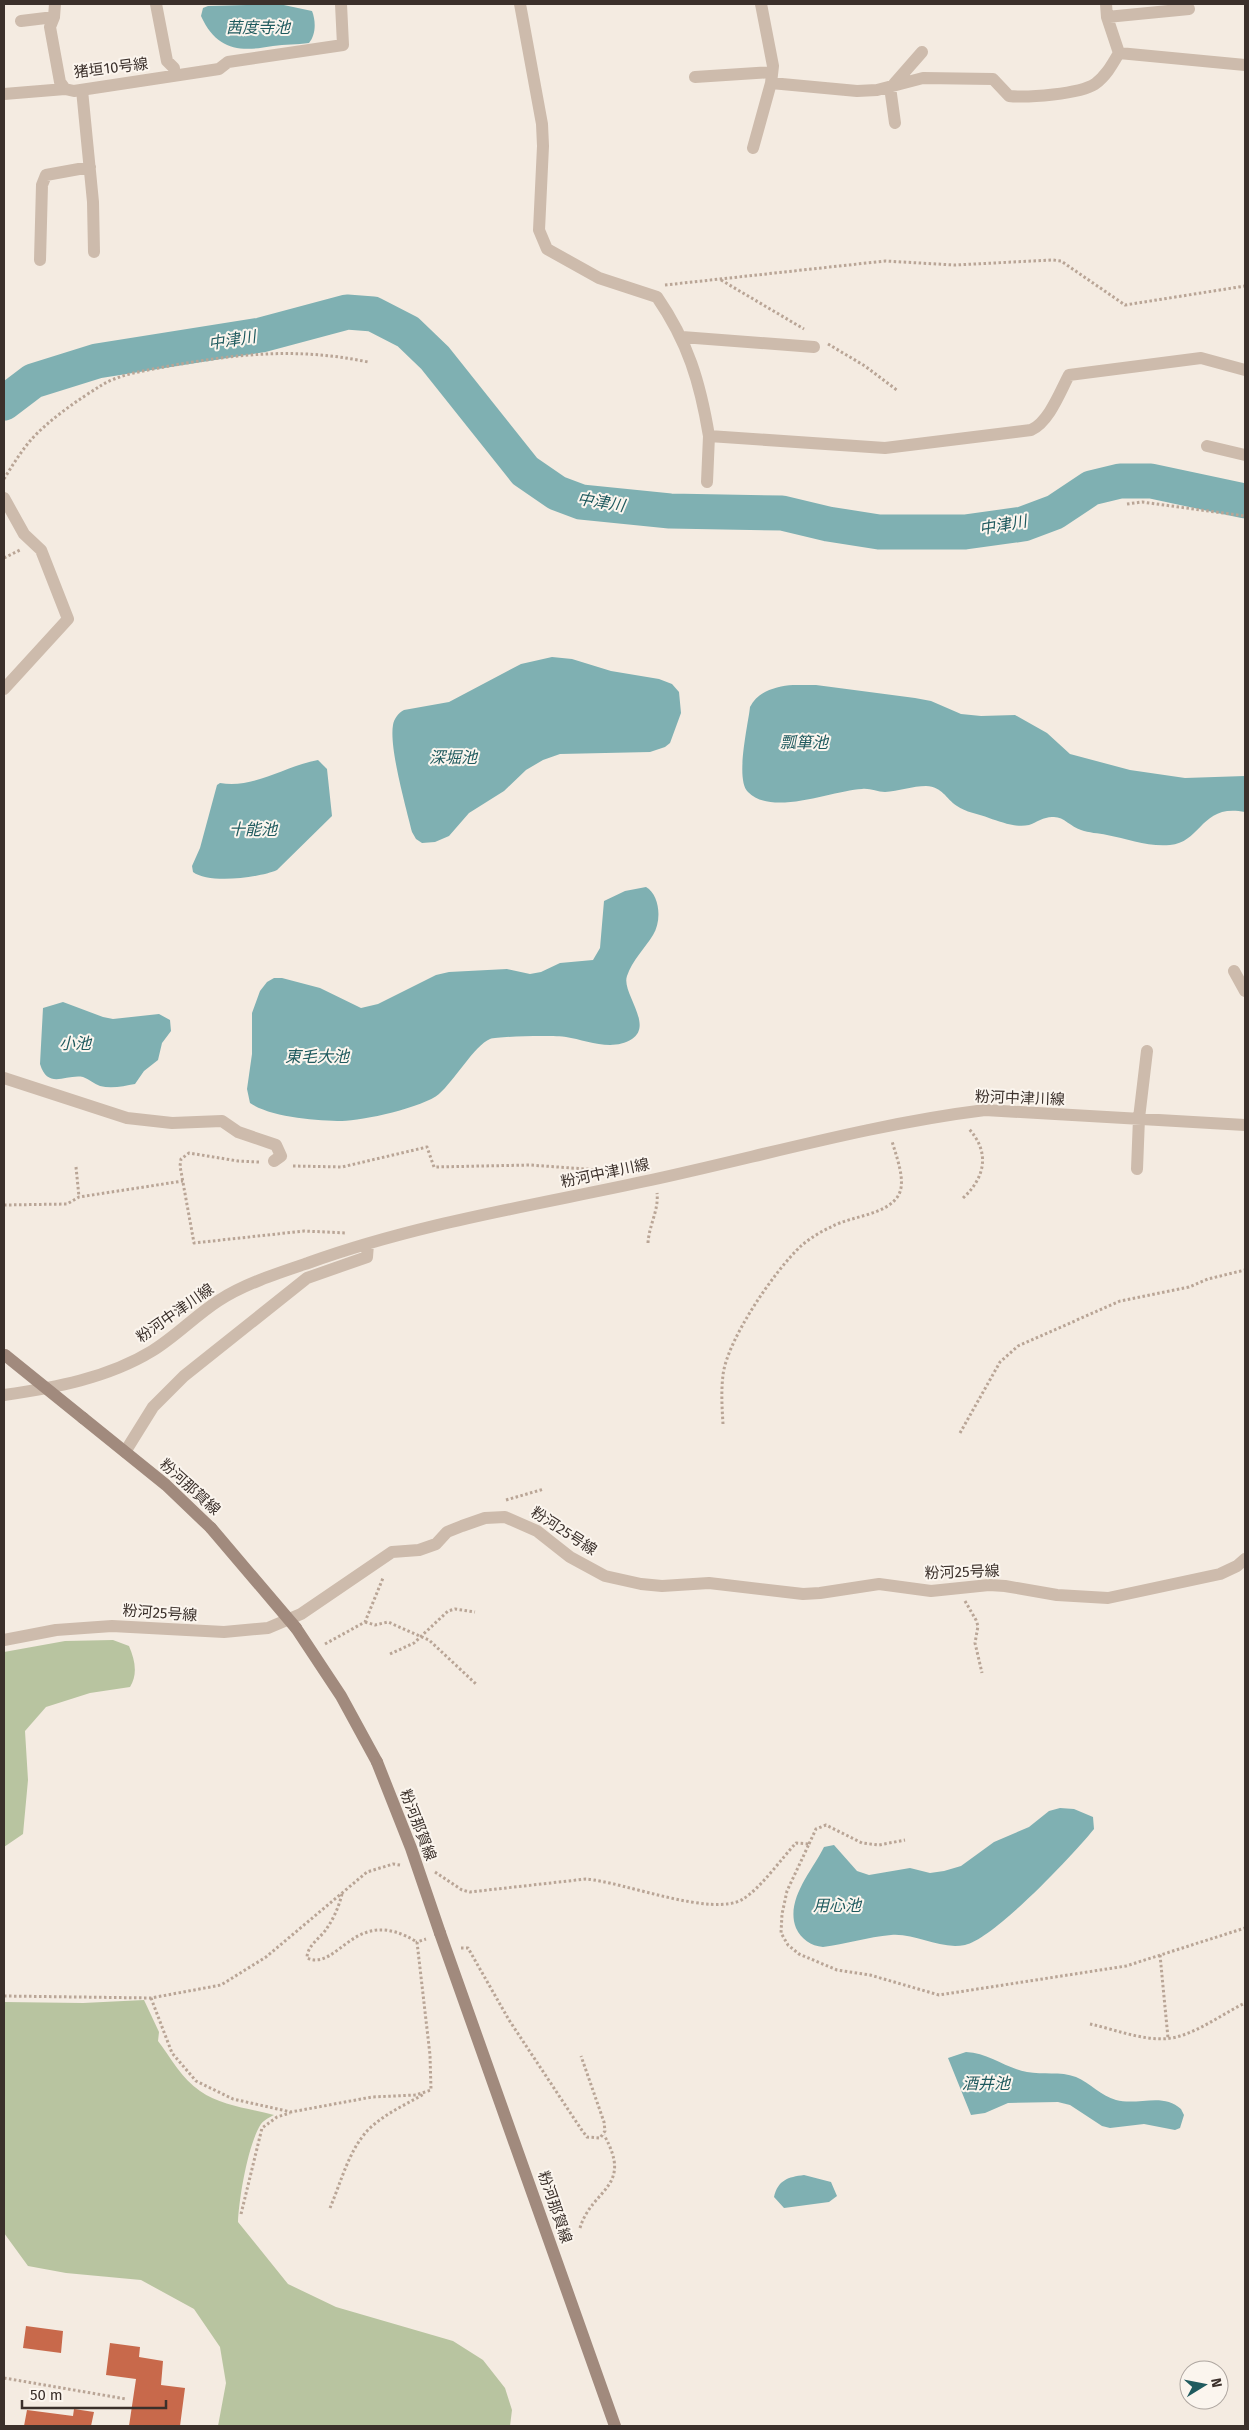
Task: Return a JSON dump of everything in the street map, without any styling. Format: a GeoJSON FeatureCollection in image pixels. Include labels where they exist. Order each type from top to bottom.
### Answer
{"type":"FeatureCollection","features":[{"type":"Feature","properties":{"kind":"main road","name":"粉河那賀線"},"geometry":{"type":"LineString","coordinates":[[4,1354],[166,1485],[211,1528],[296,1628],[340,1696],[377,1762],[411,1848],[615,2426]]}},
{"type":"Feature","properties":{"kind":"street"},"geometry":{"type":"LineString","coordinates":[[156,4],[167,62],[174,68],[174,76]]}},
{"type":"Feature","properties":{"kind":"street","name":"猪垣10号線"},"geometry":{"type":"LineString","coordinates":[[55,10],[50,27],[60,82],[65,89],[82,90],[219,69],[228,62],[343,45],[340,4]]}},
{"type":"Feature","properties":{"kind":"street"},"geometry":{"type":"LineString","coordinates":[[520,4],[542,124],[543,146],[539,230],[547,248],[599,278],[657,297],[682,337],[690,358],[708,436],[706,482]]}},
{"type":"Feature","properties":{"kind":"street"},"geometry":{"type":"LineString","coordinates":[[753,148],[772,78],[773,66],[760,4]]}},
{"type":"Feature","properties":{"kind":"street"},"geometry":{"type":"LineString","coordinates":[[1106,4],[1107,18],[1120,53]]}},
{"type":"Feature","properties":{"kind":"street"},"geometry":{"type":"LineString","coordinates":[[1107,18],[1189,9]]}},
{"type":"Feature","properties":{"kind":"street"},"geometry":{"type":"LineString","coordinates":[[21,21],[55,10]]}},
{"type":"Feature","properties":{"kind":"street"},"geometry":{"type":"LineString","coordinates":[[891,86],[922,52]]}},
{"type":"Feature","properties":{"kind":"street"},"geometry":{"type":"LineString","coordinates":[[694,77],[772,78],[857,91],[891,86],[923,78],[993,80],[1009,96],[1071,91],[1094,84],[1106,74],[1120,53]]}},
{"type":"Feature","properties":{"kind":"street"},"geometry":{"type":"LineString","coordinates":[[1120,53],[1245,65]]}},
{"type":"Feature","properties":{"kind":"street"},"geometry":{"type":"LineString","coordinates":[[891,86],[896,123]]}},
{"type":"Feature","properties":{"kind":"street"},"geometry":{"type":"LineString","coordinates":[[4,94],[65,89]]}},
{"type":"Feature","properties":{"kind":"street"},"geometry":{"type":"LineString","coordinates":[[82,90],[90,167],[94,252]]}},
{"type":"Feature","properties":{"kind":"street"},"geometry":{"type":"LineString","coordinates":[[40,260],[42,185],[46,176],[90,167]]}},
{"type":"Feature","properties":{"kind":"street"},"geometry":{"type":"LineString","coordinates":[[682,337],[814,347]]}},
{"type":"Feature","properties":{"kind":"street"},"geometry":{"type":"LineString","coordinates":[[708,436],[885,448],[914,445],[1037,428],[1070,374],[1201,358],[1245,370]]}},
{"type":"Feature","properties":{"kind":"street"},"geometry":{"type":"LineString","coordinates":[[1207,446],[1245,455]]}},
{"type":"Feature","properties":{"kind":"street"},"geometry":{"type":"LineString","coordinates":[[4,498],[24,534],[41,550],[68,619],[4,689]]}},
{"type":"Feature","properties":{"kind":"street"},"geometry":{"type":"LineString","coordinates":[[1234,971],[1245,991]]}},
{"type":"Feature","properties":{"kind":"street"},"geometry":{"type":"LineString","coordinates":[[1137,1170],[1139,1118],[1147,1051]]}},
{"type":"Feature","properties":{"kind":"street"},"geometry":{"type":"LineString","coordinates":[[4,1078],[127,1118],[172,1123],[222,1121],[238,1132],[276,1145],[281,1156],[274,1161]]}},
{"type":"Feature","properties":{"kind":"street","name":"粉河中津川線"},"geometry":{"type":"LineString","coordinates":[[4,1395],[103,1375],[152,1351],[219,1301],[236,1292],[309,1262],[430,1226],[889,1127],[947,1115],[985,1110],[1131,1120],[1139,1118],[1245,1125]]}},
{"type":"Feature","properties":{"kind":"street"},"geometry":{"type":"LineString","coordinates":[[126,1452],[153,1406],[184,1376],[307,1278],[368,1257],[368,1244]]}},
{"type":"Feature","properties":{"kind":"street","name":"粉河25号線"},"geometry":{"type":"LineString","coordinates":[[4,1640],[56,1630],[112,1626],[224,1632],[268,1628],[301,1614],[392,1552],[419,1550],[436,1544],[448,1532],[486,1518],[505,1517],[537,1531],[570,1557],[605,1576],[641,1584],[662,1586],[710,1583],[804,1594],[820,1594],[878,1584],[931,1591],[1005,1586],[1057,1595],[1108,1598],[1220,1574],[1238,1566],[1245,1559]]}},
{"type":"Feature","properties":{"kind":"path"},"geometry":{"type":"LineString","coordinates":[[661,286],[885,260],[954,265],[1053,260],[1061,262],[1124,305],[1245,286]]}},
{"type":"Feature","properties":{"kind":"path"},"geometry":{"type":"LineString","coordinates":[[4,479],[30,441],[46,425],[103,384],[134,374],[221,356],[257,353],[297,352],[336,355],[368,362]]}},
{"type":"Feature","properties":{"kind":"path"},"geometry":{"type":"LineString","coordinates":[[1127,504],[1142,502],[1245,516]]}},
{"type":"Feature","properties":{"kind":"path"},"geometry":{"type":"LineString","coordinates":[[947,1115],[966,1125],[981,1145],[983,1156],[981,1170],[974,1188],[963,1198]]}},
{"type":"Feature","properties":{"kind":"path"},"geometry":{"type":"LineString","coordinates":[[723,1424],[723,1374],[732,1345],[749,1314],[790,1259],[817,1234],[850,1218],[883,1209],[899,1195],[901,1178],[889,1127]]}},
{"type":"Feature","properties":{"kind":"path"},"geometry":{"type":"LineString","coordinates":[[368,1244],[360,1235],[341,1231],[304,1231],[194,1243],[181,1159],[189,1153],[238,1161],[274,1161],[278,1165],[285,1166],[342,1167],[427,1147],[434,1167],[530,1165],[617,1171]]}},
{"type":"Feature","properties":{"kind":"path"},"geometry":{"type":"LineString","coordinates":[[76,1167],[80,1197]]}},
{"type":"Feature","properties":{"kind":"path"},"geometry":{"type":"LineString","coordinates":[[648,1243],[649,1230],[658,1205],[654,1179]]}},
{"type":"Feature","properties":{"kind":"path"},"geometry":{"type":"LineString","coordinates":[[4,1205],[66,1204],[80,1197],[183,1181]]}},
{"type":"Feature","properties":{"kind":"path"},"geometry":{"type":"LineString","coordinates":[[960,1433],[1000,1362],[1018,1346],[1120,1301],[1189,1287],[1208,1278],[1245,1270]]}},
{"type":"Feature","properties":{"kind":"path"},"geometry":{"type":"LineString","coordinates":[[311,1652],[365,1622],[386,1574]]}},
{"type":"Feature","properties":{"kind":"path"},"geometry":{"type":"LineString","coordinates":[[962,1588],[966,1605],[976,1620],[975,1643],[982,1674]]}},
{"type":"Feature","properties":{"kind":"path"},"geometry":{"type":"LineString","coordinates":[[390,1654],[414,1643],[448,1611],[455,1609],[475,1612]]}},
{"type":"Feature","properties":{"kind":"path"},"geometry":{"type":"LineString","coordinates":[[365,1622],[375,1625],[388,1622],[423,1636],[458,1665],[476,1684]]}},
{"type":"Feature","properties":{"kind":"path"},"geometry":{"type":"LineString","coordinates":[[905,1840],[880,1845],[862,1843],[826,1825],[816,1829],[787,1891],[782,1914],[781,1933],[788,1945],[799,1954],[837,1970],[870,1975],[939,1995],[1126,1966],[1245,1928]]}},
{"type":"Feature","properties":{"kind":"path"},"geometry":{"type":"LineString","coordinates":[[434,1870],[462,1890],[470,1892],[586,1879],[606,1881],[685,1900],[715,1905],[733,1904],[750,1894],[796,1843],[809,1844]]}},
{"type":"Feature","properties":{"kind":"path"},"geometry":{"type":"LineString","coordinates":[[4,1996],[151,1998],[221,1985],[266,1957],[367,1872],[394,1864],[402,1865]]}},
{"type":"Feature","properties":{"kind":"path"},"geometry":{"type":"LineString","coordinates":[[343,1893],[327,1929],[307,1953],[307,1958],[319,1960],[328,1956],[362,1932],[376,1929],[404,1934],[417,1942]]}},
{"type":"Feature","properties":{"kind":"path"},"geometry":{"type":"LineString","coordinates":[[417,1942],[440,1933]]}},
{"type":"Feature","properties":{"kind":"path"},"geometry":{"type":"LineString","coordinates":[[417,1942],[430,2055],[431,2090]]}},
{"type":"Feature","properties":{"kind":"path"},"geometry":{"type":"LineString","coordinates":[[445,1948],[468,1948],[508,2020],[581,2129],[592,2139],[604,2135]]}},
{"type":"Feature","properties":{"kind":"path"},"geometry":{"type":"LineString","coordinates":[[1160,1955],[1168,2038]]}},
{"type":"Feature","properties":{"kind":"path"},"geometry":{"type":"LineString","coordinates":[[151,1998],[172,2053],[196,2081],[233,2099],[291,2112]]}},
{"type":"Feature","properties":{"kind":"path"},"geometry":{"type":"LineString","coordinates":[[1090,2024],[1155,2038],[1168,2038],[1181,2036],[1245,2003]]}},
{"type":"Feature","properties":{"kind":"path"},"geometry":{"type":"LineString","coordinates":[[580,2228],[590,2207],[607,2190],[613,2180],[610,2147],[604,2135],[604,2122],[581,2056]]}},
{"type":"Feature","properties":{"kind":"path"},"geometry":{"type":"LineString","coordinates":[[241,2214],[262,2128],[277,2117],[291,2112],[372,2098],[416,2095],[431,2090]]}},
{"type":"Feature","properties":{"kind":"path"},"geometry":{"type":"LineString","coordinates":[[330,2208],[352,2155],[367,2131],[381,2119],[431,2090]]}},
{"type":"Feature","properties":{"kind":"path"},"geometry":{"type":"LineString","coordinates":[[4,2378],[126,2398]]}},
{"type":"Feature","properties":{"kind":"green space"},"geometry":{"type":"Polygon","coordinates":[[[113,1640],[129,1646],[131,1651],[135,1672],[130,1687],[90,1693],[46,1707],[25,1731],[28,1780],[23,1834],[4,1847],[4,1652],[65,1641],[113,1640]]]}},
{"type":"Feature","properties":{"kind":"green space"},"geometry":{"type":"Polygon","coordinates":[[[144,2000],[159,2032],[158,2041],[182,2074],[194,2086],[217,2100],[274,2115],[261,2124],[252,2144],[242,2186],[238,2222],[288,2284],[336,2307],[453,2341],[483,2360],[505,2388],[512,2410],[510,2426],[218,2426],[226,2383],[220,2347],[194,2309],[141,2280],[66,2273],[28,2266],[4,2233],[4,2002],[83,2003],[144,2000]]]}},
{"type":"Feature","properties":{"kind":"water","name":"茜度寺池"},"geometry":{"type":"Polygon","coordinates":[[[279,4],[312,11],[315,28],[309,43],[250,49],[231,46],[214,36],[207,28],[201,16],[203,8],[208,6],[279,4]]]}},
{"type":"Feature","properties":{"kind":"water","name":"深堀池"},"geometry":{"type":"Polygon","coordinates":[[[552,657],[572,659],[611,671],[659,679],[672,684],[679,692],[681,713],[670,743],[665,747],[650,752],[560,754],[543,760],[526,770],[504,791],[469,813],[449,836],[435,842],[422,843],[416,839],[412,832],[402,793],[393,748],[393,725],[397,716],[404,710],[449,702],[521,664],[552,657]]]}},
{"type":"Feature","properties":{"kind":"water","name":"瓢箪池"},"geometry":{"type":"Polygon","coordinates":[[[793,685],[816,685],[915,698],[931,701],[961,714],[981,716],[1015,715],[1047,733],[1070,754],[1130,770],[1185,778],[1245,776],[1245,812],[1230,811],[1219,813],[1181,842],[1162,845],[1146,844],[1084,831],[1077,829],[1058,817],[1047,817],[1024,826],[1009,824],[964,810],[936,788],[926,786],[885,792],[868,789],[850,790],[787,802],[772,802],[759,799],[748,792],[744,785],[743,776],[743,752],[750,707],[758,697],[768,690],[793,685]]]}},
{"type":"Feature","properties":{"kind":"water","name":"十能池"},"geometry":{"type":"Polygon","coordinates":[[[318,760],[327,769],[332,816],[277,870],[234,879],[210,878],[193,872],[192,866],[200,848],[217,785],[220,783],[245,783],[318,760]]]}},
{"type":"Feature","properties":{"kind":"water","name":"東毛大池"},"geometry":{"type":"Polygon","coordinates":[[[646,887],[651,891],[657,902],[658,923],[653,935],[635,960],[627,976],[628,991],[639,1017],[640,1026],[638,1033],[632,1039],[616,1045],[608,1045],[560,1036],[490,1039],[478,1048],[439,1094],[420,1104],[363,1119],[332,1121],[307,1119],[269,1112],[250,1103],[247,1089],[252,1054],[252,1013],[260,991],[267,982],[274,978],[282,978],[320,988],[361,1008],[378,1004],[436,975],[449,972],[507,969],[530,974],[541,972],[560,963],[593,960],[600,948],[604,901],[625,891],[646,887]]]}},
{"type":"Feature","properties":{"kind":"water","name":"小池"},"geometry":{"type":"Polygon","coordinates":[[[63,1002],[113,1019],[159,1014],[170,1020],[171,1031],[162,1043],[158,1060],[144,1071],[135,1084],[109,1087],[100,1086],[83,1077],[52,1079],[43,1072],[40,1064],[43,1008],[63,1002]]]}},
{"type":"Feature","properties":{"kind":"water","name":"用心池"},"geometry":{"type":"Polygon","coordinates":[[[1060,1808],[1074,1809],[1093,1817],[1094,1829],[1033,1894],[1013,1912],[995,1928],[965,1945],[937,1944],[909,1936],[891,1935],[823,1947],[807,1941],[796,1928],[794,1907],[797,1896],[824,1847],[834,1845],[857,1871],[869,1875],[910,1868],[930,1873],[944,1871],[961,1866],[994,1842],[1029,1827],[1049,1811],[1060,1808]]]}},
{"type":"Feature","properties":{"kind":"water","name":"酒井池"},"geometry":{"type":"Polygon","coordinates":[[[966,2052],[982,2055],[1027,2072],[1064,2074],[1076,2077],[1105,2096],[1116,2100],[1133,2102],[1166,2101],[1181,2109],[1184,2115],[1180,2128],[1175,2130],[1144,2124],[1110,2128],[1102,2126],[1070,2105],[1058,2102],[1008,2103],[985,2113],[971,2115],[948,2058],[966,2052]]]}},
{"type":"Feature","properties":{"kind":"water"},"geometry":{"type":"Polygon","coordinates":[[[804,2175],[831,2182],[837,2196],[829,2202],[784,2208],[774,2197],[778,2187],[784,2180],[804,2175]]]}},
{"type":"Feature","properties":{"kind":"building"},"geometry":{"type":"Polygon","coordinates":[[[26,2326],[63,2331],[61,2353],[23,2348],[26,2326]]]}},
{"type":"Feature","properties":{"kind":"building"},"geometry":{"type":"Polygon","coordinates":[[[110,2343],[140,2347],[139,2357],[163,2361],[161,2385],[185,2388],[180,2426],[129,2426],[136,2379],[106,2375],[110,2343]]]}},
{"type":"Feature","properties":{"kind":"building"},"geometry":{"type":"Polygon","coordinates":[[[74,2409],[94,2412],[91,2426],[24,2426],[27,2410],[73,2416],[74,2409]]]}},
{"type":"Feature","properties":{"kind":"waterway","name":"中津川"},"geometry":{"type":"LineString","coordinates":[[4,403],[33,381],[97,361],[261,335],[347,312],[373,314],[408,332],[435,358],[525,471],[557,493],[581,502],[670,511],[782,513],[828,524],[879,532],[965,532],[1023,524],[1055,512],[1091,488],[1120,481],[1151,481],[1245,501]]}}]}
